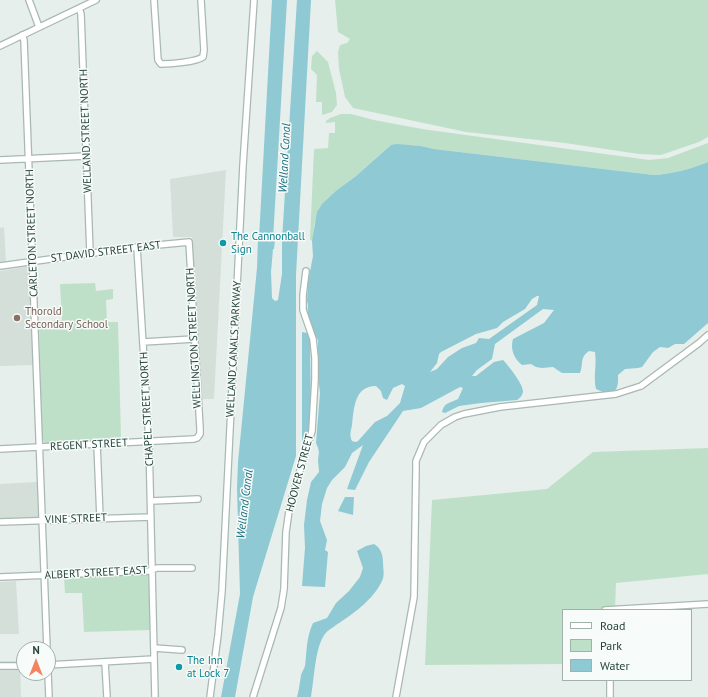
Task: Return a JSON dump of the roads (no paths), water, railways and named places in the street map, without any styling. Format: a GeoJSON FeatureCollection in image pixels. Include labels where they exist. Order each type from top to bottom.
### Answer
{"type":"FeatureCollection","features":[{"type":"Feature","properties":{"kind":"street"},"geometry":{"type":"LineString","coordinates":[[29,0],[39,27]]}},
{"type":"Feature","properties":{"kind":"street"},"geometry":{"type":"LineString","coordinates":[[154,0],[158,60],[161,64],[196,60],[203,56],[204,50],[201,0]]}},
{"type":"Feature","properties":{"kind":"street","name":"WELLAND CANALS PARKWAY"},"geometry":{"type":"LineString","coordinates":[[210,697],[222,591],[243,157],[254,0]]}},
{"type":"Feature","properties":{"kind":"street"},"geometry":{"type":"LineString","coordinates":[[0,46],[92,1]]}},
{"type":"Feature","properties":{"kind":"street","name":"WELLAND STREET NORTH"},"geometry":{"type":"LineString","coordinates":[[79,8],[81,14],[90,253]]}},
{"type":"Feature","properties":{"kind":"street","name":"CARLETON STREET NORTH"},"geometry":{"type":"LineString","coordinates":[[22,34],[24,40],[29,159],[47,641]]}},
{"type":"Feature","properties":{"kind":"street"},"geometry":{"type":"LineString","coordinates":[[0,160],[86,156]]}},
{"type":"Feature","properties":{"kind":"street","name":"ST DAVID STREET EAST"},"geometry":{"type":"LineString","coordinates":[[0,266],[137,247],[189,242]]}},
{"type":"Feature","properties":{"kind":"street","name":"WELLINGTON STREET NORTH"},"geometry":{"type":"LineString","coordinates":[[189,242],[200,434]]}},
{"type":"Feature","properties":{"kind":"street","name":"CHAPEL STREET NORTH"},"geometry":{"type":"LineString","coordinates":[[137,247],[149,442],[155,697]]}},
{"type":"Feature","properties":{"kind":"street","name":"HOOVER STREET"},"geometry":{"type":"LineString","coordinates":[[253,697],[281,608],[284,589],[286,532],[290,504],[312,431],[315,358],[313,339],[303,310],[306,271]]}},
{"type":"Feature","properties":{"kind":"street"},"geometry":{"type":"LineString","coordinates":[[396,697],[414,597],[416,461],[424,442],[441,424],[464,414],[500,407],[616,394],[641,386],[699,344],[708,335]]}},
{"type":"Feature","properties":{"kind":"street"},"geometry":{"type":"LineString","coordinates":[[143,342],[194,339]]}},
{"type":"Feature","properties":{"kind":"street","name":"REGENT STREET"},"geometry":{"type":"LineString","coordinates":[[0,449],[194,439],[200,434]]}},
{"type":"Feature","properties":{"kind":"street"},"geometry":{"type":"LineString","coordinates":[[97,444],[100,518]]}},
{"type":"Feature","properties":{"kind":"street"},"geometry":{"type":"LineString","coordinates":[[151,501],[198,499]]}},
{"type":"Feature","properties":{"kind":"street","name":"VINE STREET"},"geometry":{"type":"LineString","coordinates":[[0,522],[151,517]]}},
{"type":"Feature","properties":{"kind":"street","name":"ALBERT STREET EAST"},"geometry":{"type":"LineString","coordinates":[[0,577],[153,570],[157,568],[192,568]]}},
{"type":"Feature","properties":{"kind":"street"},"geometry":{"type":"LineString","coordinates":[[626,609],[708,604]]}},
{"type":"Feature","properties":{"kind":"street"},"geometry":{"type":"LineString","coordinates":[[154,648],[182,650]]}},
{"type":"Feature","properties":{"kind":"street"},"geometry":{"type":"LineString","coordinates":[[56,665],[154,659]]}},
{"type":"Feature","properties":{"kind":"street"},"geometry":{"type":"LineString","coordinates":[[105,662],[107,697]]}},
{"type":"Feature","properties":{"kind":"street"},"geometry":{"type":"LineString","coordinates":[[0,666],[16,666]]}},
{"type":"Feature","properties":{"kind":"street"},"geometry":{"type":"LineString","coordinates":[[48,681],[49,697]]}},
{"type":"Feature","properties":{"kind":"street"},"geometry":{"type":"LineString","coordinates":[[610,681],[610,697]]}},
{"type":"Feature","properties":{"kind":"water","name":"Welland Canal"},"geometry":{"type":"Polygon","coordinates":[[[272,0],[287,0],[273,239],[275,240],[271,272],[272,298],[275,301],[278,300],[282,274],[282,240],[297,0],[311,0],[296,275],[296,456],[253,597],[235,697],[221,697],[240,594],[237,488],[238,462],[257,268],[272,0]]]}},
{"type":"Feature","properties":{"kind":"water"},"geometry":{"type":"Polygon","coordinates":[[[391,145],[421,146],[434,149],[654,175],[681,171],[708,162],[708,323],[684,344],[675,344],[668,348],[660,347],[653,352],[642,367],[625,369],[618,375],[617,386],[614,392],[607,393],[596,389],[595,352],[589,351],[584,356],[580,373],[562,373],[553,367],[542,368],[531,364],[522,365],[517,360],[512,350],[513,339],[544,323],[554,310],[543,309],[495,344],[492,359],[477,370],[472,376],[476,376],[494,362],[503,360],[515,375],[523,389],[521,397],[517,400],[459,406],[445,413],[442,412],[444,406],[458,399],[463,388],[460,387],[421,408],[403,411],[369,462],[355,490],[347,489],[363,445],[352,453],[345,467],[332,480],[327,488],[322,504],[320,521],[327,540],[325,550],[328,552],[325,587],[302,586],[305,548],[304,525],[307,500],[311,482],[319,472],[319,452],[316,443],[320,393],[318,377],[318,340],[307,318],[308,282],[313,256],[312,241],[317,212],[322,204],[337,190],[356,176],[391,145]],[[539,296],[532,299],[525,309],[503,322],[497,328],[476,334],[441,352],[437,363],[430,372],[437,369],[448,357],[462,348],[476,343],[479,338],[489,339],[537,305],[539,296]],[[402,384],[393,388],[387,400],[383,398],[381,391],[376,386],[369,387],[359,394],[356,400],[350,433],[352,441],[358,441],[375,422],[387,416],[400,403],[405,386],[402,384]]]}},
{"type":"Feature","properties":{"kind":"water"},"geometry":{"type":"Polygon","coordinates":[[[302,332],[307,333],[310,338],[311,412],[309,433],[303,448],[302,448],[302,332]]]}},
{"type":"Feature","properties":{"kind":"water"},"geometry":{"type":"Polygon","coordinates":[[[345,497],[354,497],[353,515],[338,511],[345,497]]]}},
{"type":"Feature","properties":{"kind":"water"},"geometry":{"type":"Polygon","coordinates":[[[374,544],[380,550],[382,555],[384,574],[382,581],[378,588],[362,606],[324,635],[316,657],[311,697],[297,697],[301,675],[305,666],[308,639],[313,623],[327,618],[336,603],[349,591],[360,577],[363,568],[357,551],[374,544]]]}},
{"type":"Feature","properties":{"kind":"place","name":"The Cannonball Sign"},"geometry":{"type":"Point","coordinates":[223,243]}},
{"type":"Feature","properties":{"kind":"place","name":"Thorold Secondary School"},"geometry":{"type":"Point","coordinates":[17,318]}},
{"type":"Feature","properties":{"kind":"place","name":"The Inn at Lock 7"},"geometry":{"type":"Point","coordinates":[179,667]}}]}
